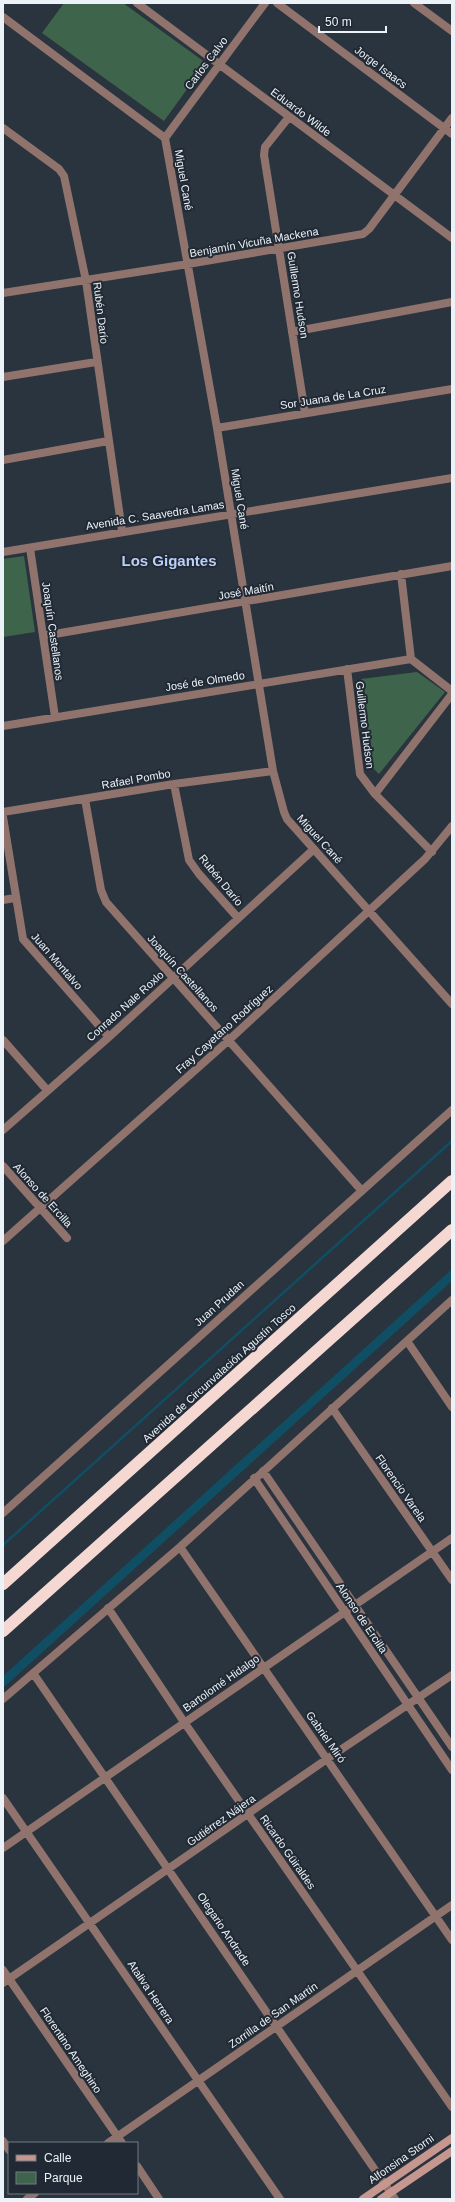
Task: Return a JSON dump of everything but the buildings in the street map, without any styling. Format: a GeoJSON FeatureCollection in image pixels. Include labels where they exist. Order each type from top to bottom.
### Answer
{"type":"FeatureCollection","features":[{"type":"Feature","properties":{"kind":"highway","name":"Avenida de Circunvalación Agustín Tosco"},"geometry":{"type":"LineString","coordinates":[[3,1584],[452,1182]]}},
{"type":"Feature","properties":{"kind":"highway"},"geometry":{"type":"LineString","coordinates":[[3,1631],[452,1230]]}},
{"type":"Feature","properties":{"kind":"street","name":"Eduardo Wilde"},"geometry":{"type":"LineString","coordinates":[[137,3],[452,238]]}},
{"type":"Feature","properties":{"kind":"street","name":"Carlos Calvo"},"geometry":{"type":"LineString","coordinates":[[165,138],[218,64],[265,3]]}},
{"type":"Feature","properties":{"kind":"street","name":"Jorge Isaacs"},"geometry":{"type":"LineString","coordinates":[[277,3],[452,134]]}},
{"type":"Feature","properties":{"kind":"street"},"geometry":{"type":"LineString","coordinates":[[414,3],[452,31]]}},
{"type":"Feature","properties":{"kind":"street","name":"Miguel Cané"},"geometry":{"type":"LineString","coordinates":[[3,17],[165,138],[218,428],[273,771],[287,819],[452,1004]]}},
{"type":"Feature","properties":{"kind":"street","name":"Guillermo Hudson"},"geometry":{"type":"LineString","coordinates":[[289,117],[264,151],[305,413]]}},
{"type":"Feature","properties":{"kind":"street","name":"Benjamín Vicuña Mackena"},"geometry":{"type":"LineString","coordinates":[[3,293],[86,281],[363,234],[369,229],[396,195],[452,118]]}},
{"type":"Feature","properties":{"kind":"street","name":"Rubén Darío"},"geometry":{"type":"LineString","coordinates":[[3,128],[63,172],[86,281],[96,362],[122,531]]}},
{"type":"Feature","properties":{"kind":"street"},"geometry":{"type":"LineString","coordinates":[[292,332],[452,302]]}},
{"type":"Feature","properties":{"kind":"street"},"geometry":{"type":"LineString","coordinates":[[3,377],[96,362]]}},
{"type":"Feature","properties":{"kind":"street","name":"Sor Juana de La Cruz"},"geometry":{"type":"LineString","coordinates":[[218,428],[452,389]]}},
{"type":"Feature","properties":{"kind":"street"},"geometry":{"type":"LineString","coordinates":[[3,460],[108,441]]}},
{"type":"Feature","properties":{"kind":"street","name":"Avenida C. Saavedra Lamas"},"geometry":{"type":"LineString","coordinates":[[3,552],[122,531],[452,478]]}},
{"type":"Feature","properties":{"kind":"street","name":"Joaquín Castellanos"},"geometry":{"type":"LineString","coordinates":[[30,548],[55,717]]}},
{"type":"Feature","properties":{"kind":"street","name":"José Maitín"},"geometry":{"type":"LineString","coordinates":[[43,636],[452,566]]}},
{"type":"Feature","properties":{"kind":"street"},"geometry":{"type":"LineString","coordinates":[[375,794],[452,692],[411,659],[401,574]]}},
{"type":"Feature","properties":{"kind":"street","name":"José de Olmedo"},"geometry":{"type":"LineString","coordinates":[[3,726],[411,659]]}},
{"type":"Feature","properties":{"kind":"street","name":"Guillermo Hudson"},"geometry":{"type":"LineString","coordinates":[[348,669],[358,768],[364,782],[432,852]]}},
{"type":"Feature","properties":{"kind":"street","name":"Rafael Pombo"},"geometry":{"type":"LineString","coordinates":[[3,812],[174,784],[273,771]]}},
{"type":"Feature","properties":{"kind":"street","name":"Rubén Darío"},"geometry":{"type":"LineString","coordinates":[[174,784],[189,860],[199,874],[238,918]]}},
{"type":"Feature","properties":{"kind":"street","name":"Joaquín Castellanos"},"geometry":{"type":"LineString","coordinates":[[85,799],[102,896],[115,913],[362,1191]]}},
{"type":"Feature","properties":{"kind":"street","name":"Juan Montalvo"},"geometry":{"type":"LineString","coordinates":[[3,817],[21,933],[26,944],[109,1037]]}},
{"type":"Feature","properties":{"kind":"street","name":"Fray Cayetano Rodríguez"},"geometry":{"type":"LineString","coordinates":[[3,1241],[229,1040],[369,911],[432,852],[452,826]]}},
{"type":"Feature","properties":{"kind":"street","name":"Conrado Nale Roxlo"},"geometry":{"type":"LineString","coordinates":[[3,1130],[109,1037],[314,849]]}},
{"type":"Feature","properties":{"kind":"street"},"geometry":{"type":"LineString","coordinates":[[3,900],[15,898]]}},
{"type":"Feature","properties":{"kind":"street"},"geometry":{"type":"LineString","coordinates":[[3,1040],[47,1090]]}},
{"type":"Feature","properties":{"kind":"street","name":"Juan Prudan"},"geometry":{"type":"LineString","coordinates":[[3,1513],[452,1110]]}},
{"type":"Feature","properties":{"kind":"street","name":"Alonso de Ercilla"},"geometry":{"type":"LineString","coordinates":[[3,1166],[67,1238]]}},
{"type":"Feature","properties":{"kind":"street"},"geometry":{"type":"LineString","coordinates":[[3,1699],[180,1548],[254,1478],[452,1300]]}},
{"type":"Feature","properties":{"kind":"street"},"geometry":{"type":"LineString","coordinates":[[407,1341],[452,1407]]}},
{"type":"Feature","properties":{"kind":"street","name":"Florencio Varela"},"geometry":{"type":"LineString","coordinates":[[332,1408],[452,1580]]}},
{"type":"Feature","properties":{"kind":"street","name":"Alonso de Ercilla"},"geometry":{"type":"LineString","coordinates":[[263,1471],[452,1747]]}},
{"type":"Feature","properties":{"kind":"street","name":"Alonso de Ercilla"},"geometry":{"type":"LineString","coordinates":[[254,1478],[452,1770]]}},
{"type":"Feature","properties":{"kind":"street","name":"Bartolomé Hidalgo"},"geometry":{"type":"LineString","coordinates":[[3,1848],[452,1538]]}},
{"type":"Feature","properties":{"kind":"street","name":"Gabriel Miró"},"geometry":{"type":"LineString","coordinates":[[180,1548],[452,1940]]}},
{"type":"Feature","properties":{"kind":"street","name":"Ricardo Güiraldes"},"geometry":{"type":"LineString","coordinates":[[108,1608],[184,1722],[452,2107]]}},
{"type":"Feature","properties":{"kind":"street","name":"Olegario Andrade"},"geometry":{"type":"LineString","coordinates":[[33,1673],[393,2196]]}},
{"type":"Feature","properties":{"kind":"street","name":"Gutiérrez Nájera"},"geometry":{"type":"LineString","coordinates":[[6,1981],[327,1759],[452,1675]]}},
{"type":"Feature","properties":{"kind":"street","name":"Ataliva Herrera"},"geometry":{"type":"LineString","coordinates":[[3,1798],[280,2199]]}},
{"type":"Feature","properties":{"kind":"street","name":"Zorrilla de San Martín"},"geometry":{"type":"LineString","coordinates":[[119,2140],[198,2080],[452,1905]]}},
{"type":"Feature","properties":{"kind":"street","name":"Florentino Ameghino"},"geometry":{"type":"LineString","coordinates":[[3,1970],[6,1981],[119,2140]]}},
{"type":"Feature","properties":{"kind":"street","name":"Alfonsina Storni"},"geometry":{"type":"LineString","coordinates":[[363,2199],[452,2138]]}},
{"type":"Feature","properties":{"kind":"street","name":"Alfonsina Storni"},"geometry":{"type":"LineString","coordinates":[[381,2199],[393,2196],[452,2151]]}},
{"type":"Feature","properties":{"kind":"street"},"geometry":{"type":"LineString","coordinates":[[138,2168],[159,2199]]}},
{"type":"Feature","properties":{"kind":"green space"},"geometry":{"type":"Polygon","coordinates":[[[64,3],[123,3],[206,63],[164,121],[42,33],[64,3]]]}},
{"type":"Feature","properties":{"kind":"green space"},"geometry":{"type":"Polygon","coordinates":[[[24,556],[35,632],[3,637],[3,559],[24,556]]]}},
{"type":"Feature","properties":{"kind":"green space"},"geometry":{"type":"Polygon","coordinates":[[[417,672],[445,692],[379,774],[373,768],[361,679],[417,672]]]}},
{"type":"Feature","properties":{"kind":"waterway"},"geometry":{"type":"LineString","coordinates":[[3,1545],[452,1141]]}},
{"type":"Feature","properties":{"kind":"waterway"},"geometry":{"type":"LineString","coordinates":[[3,1682],[452,1275]]}},
{"type":"Feature","properties":{"kind":"district","name":"Los Gigantes"},"geometry":{"type":"Point","coordinates":[169,560]}}]}
